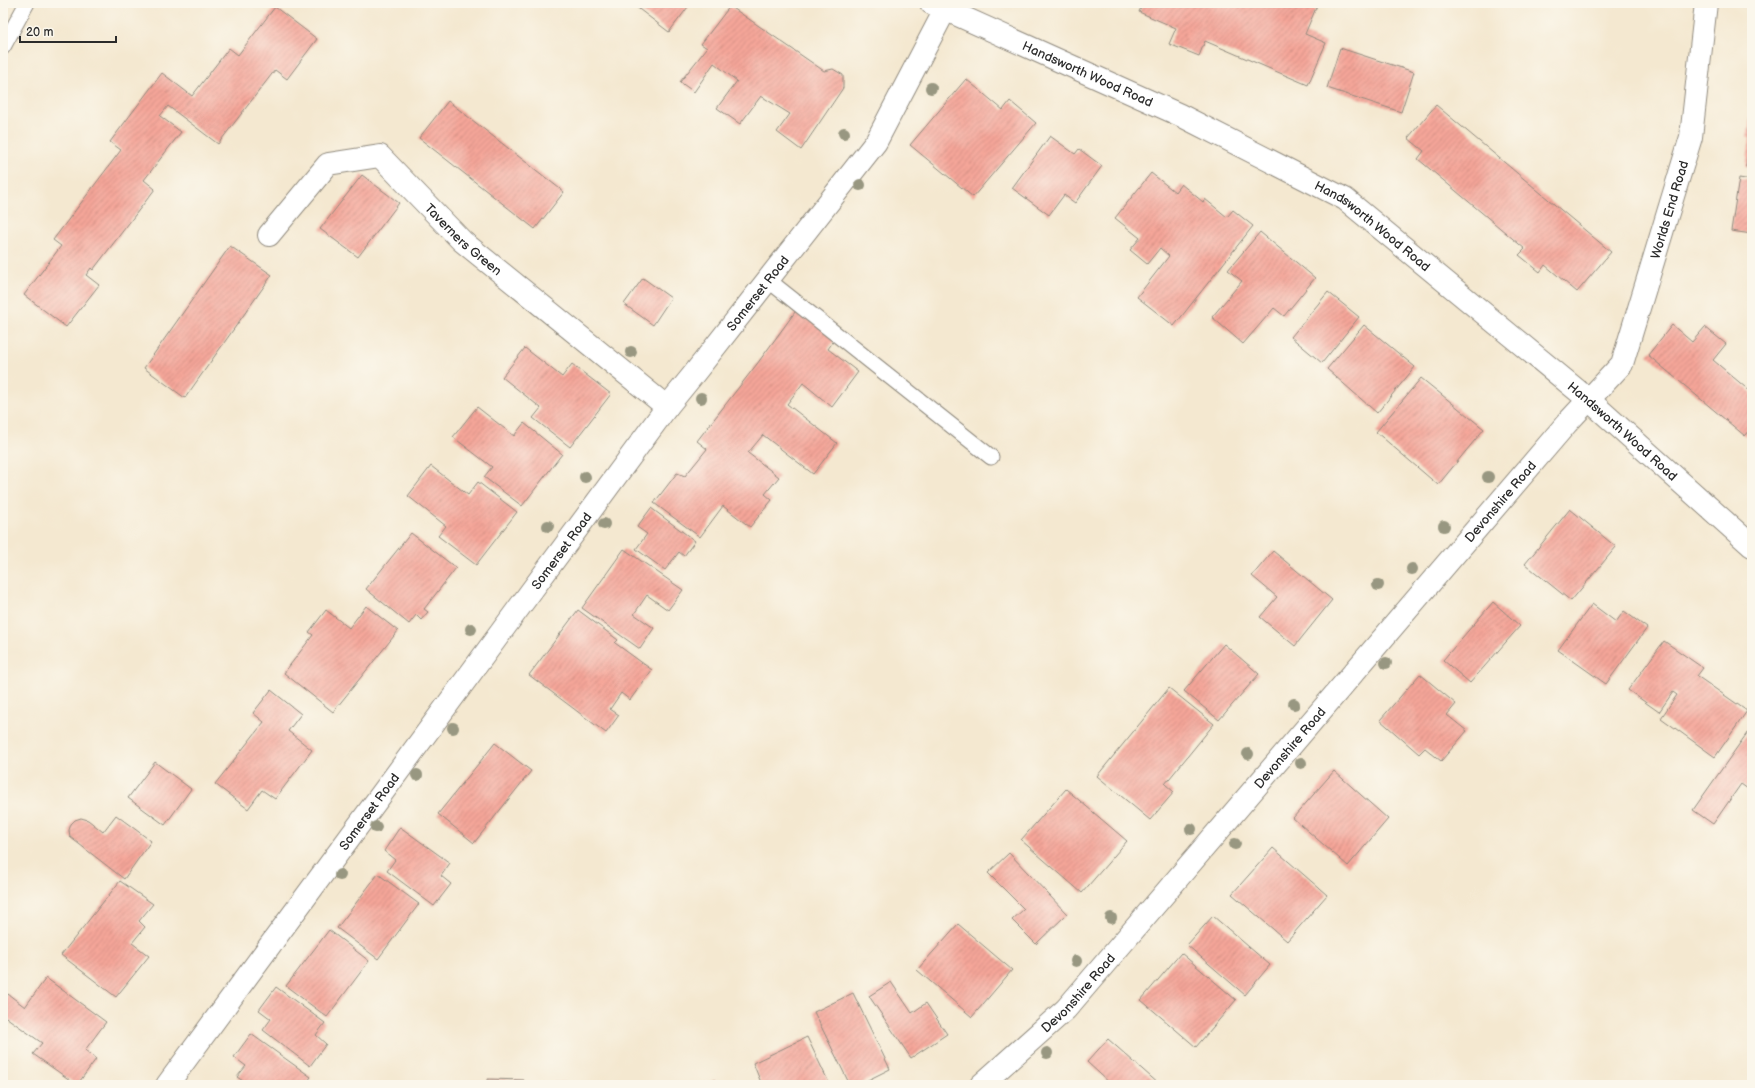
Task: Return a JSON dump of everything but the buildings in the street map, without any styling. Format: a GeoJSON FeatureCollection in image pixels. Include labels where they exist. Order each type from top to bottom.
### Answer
{"type":"FeatureCollection","features":[{"type":"Feature","properties":{"kind":"street","name":"Worlds End Road"},"geometry":{"type":"LineString","coordinates":[[1588,400],[1622,364],[1691,137],[1706,3]]}},
{"type":"Feature","properties":{"kind":"street","name":"Handsworth Wood Road"},"geometry":{"type":"LineString","coordinates":[[938,6],[1180,115],[1345,199],[1588,400],[1752,546]]}},
{"type":"Feature","properties":{"kind":"street","name":"Somerset Road"},"geometry":{"type":"LineString","coordinates":[[167,1085],[667,407],[876,142],[938,6]]}},
{"type":"Feature","properties":{"kind":"street","name":"Taverners Green"},"geometry":{"type":"LineString","coordinates":[[269,236],[328,164],[380,156],[462,241],[667,407]]}},
{"type":"Feature","properties":{"kind":"street","name":"Devonshire Road"},"geometry":{"type":"LineString","coordinates":[[982,1085],[1066,1009],[1588,400]]}},
{"type":"Feature","properties":{"kind":"lane"},"geometry":{"type":"LineString","coordinates":[[3,47],[27,3]]}},
{"type":"Feature","properties":{"kind":"lane"},"geometry":{"type":"LineString","coordinates":[[768,280],[991,457]]}}]}
